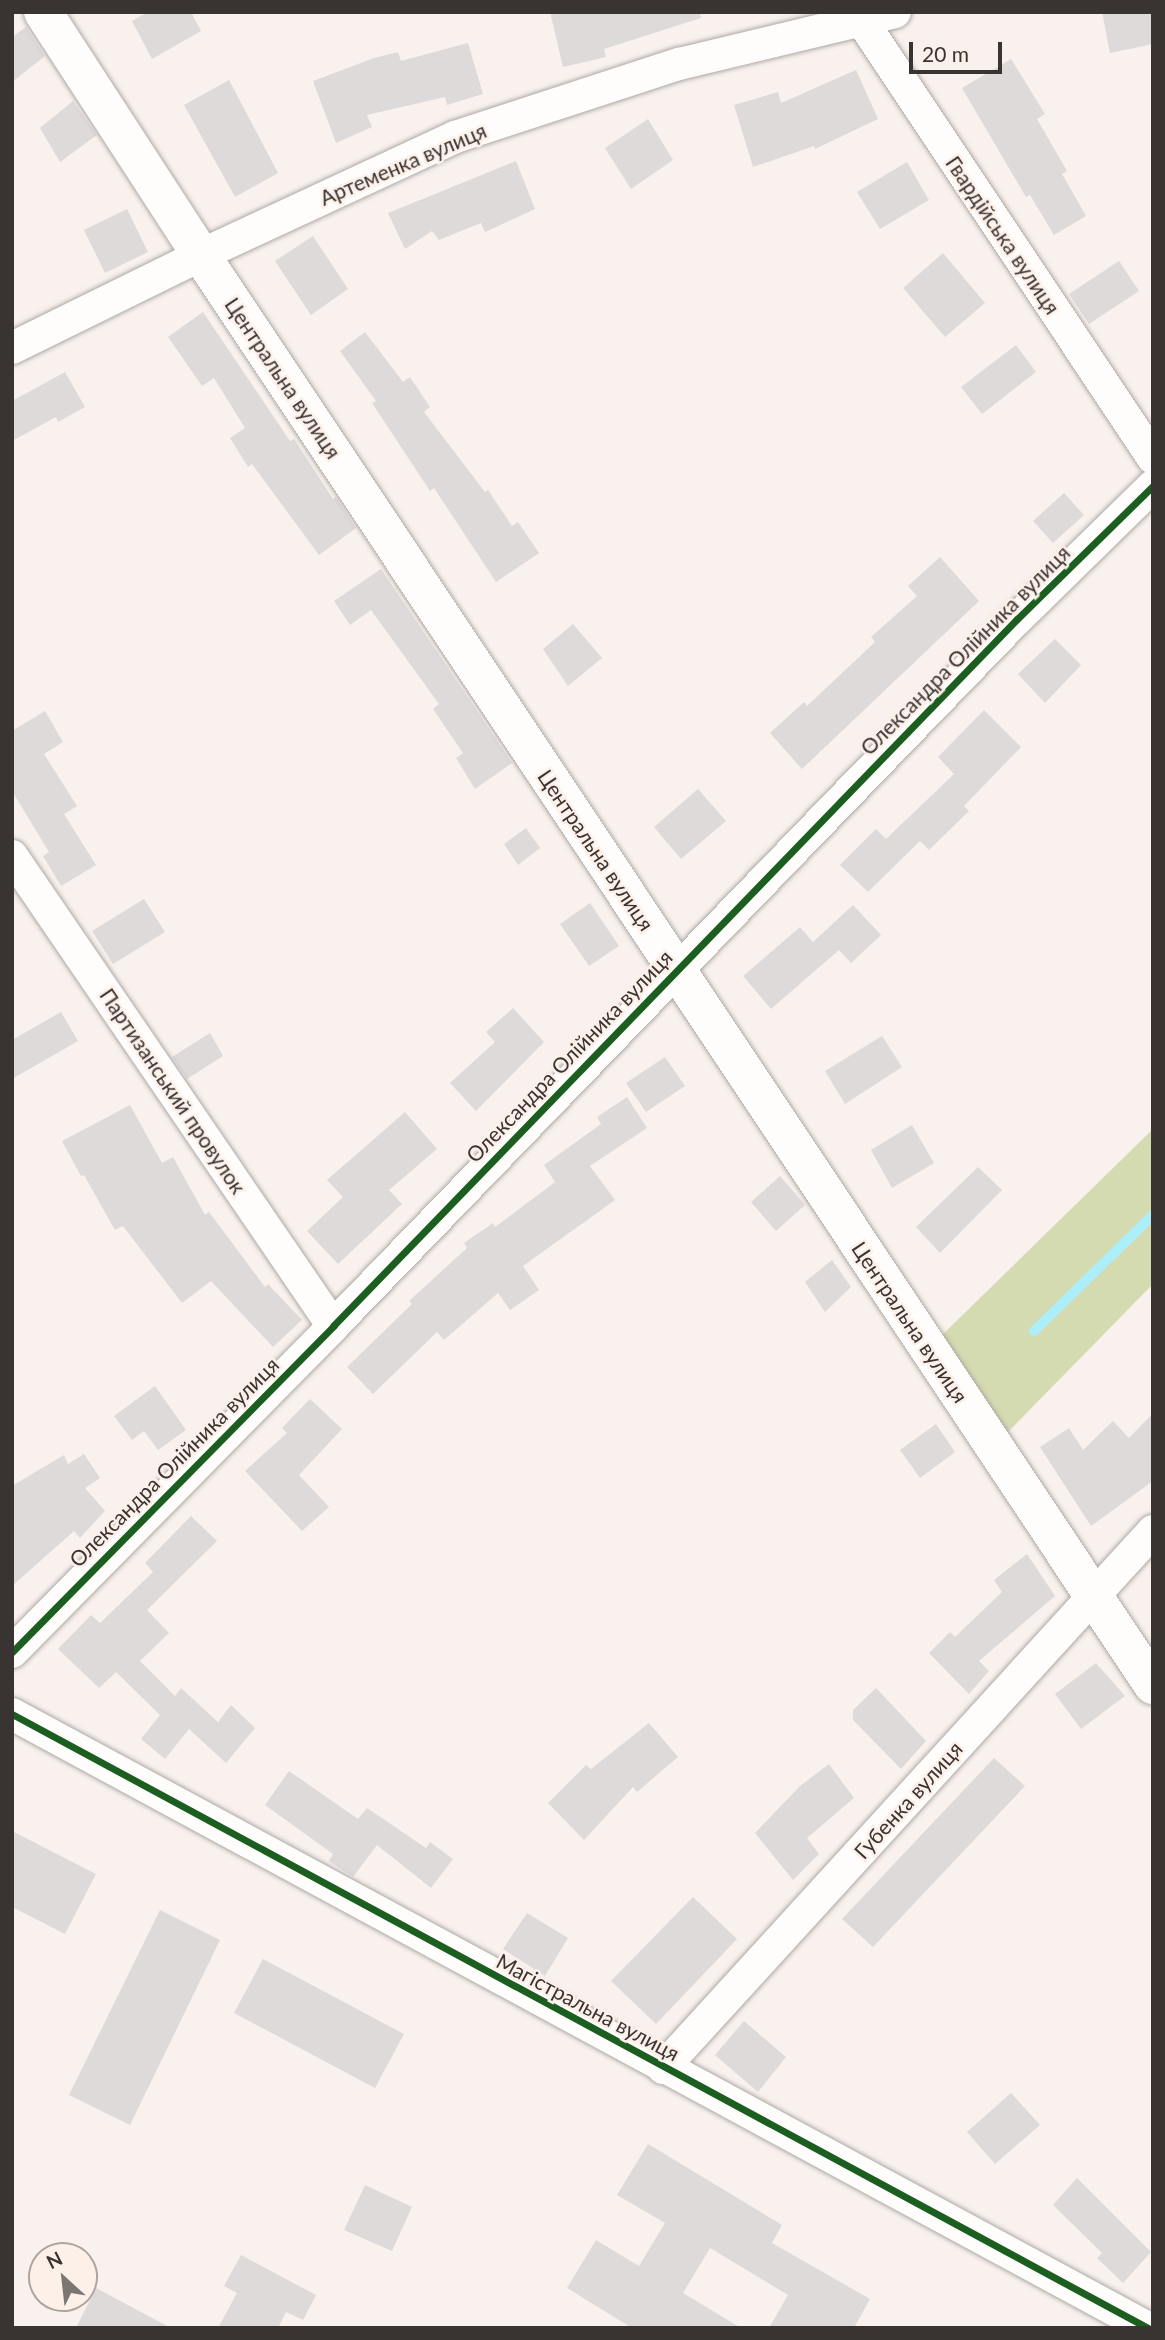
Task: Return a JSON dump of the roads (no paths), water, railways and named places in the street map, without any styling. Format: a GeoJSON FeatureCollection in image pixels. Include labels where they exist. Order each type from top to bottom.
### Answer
{"type":"FeatureCollection","features":[{"type":"Feature","properties":{"kind":"main road","name":"Центральна вулиця"},"geometry":{"type":"LineString","coordinates":[[43,12],[201,255],[1153,1685]]}},
{"type":"Feature","properties":{"kind":"street","name":"Артеменка вулиця"},"geometry":{"type":"LineString","coordinates":[[12,348],[201,255],[455,137],[679,64],[857,16],[895,12]]}},
{"type":"Feature","properties":{"kind":"street","name":"Гвардійська вулиця"},"geometry":{"type":"LineString","coordinates":[[857,16],[1153,458]]}},
{"type":"Feature","properties":{"kind":"street","name":"Олександра Олійника вулиця"},"geometry":{"type":"LineString","coordinates":[[12,1652],[333,1326],[676,969],[1153,486]]}},
{"type":"Feature","properties":{"kind":"street","name":"Партизанський провулок"},"geometry":{"type":"LineString","coordinates":[[12,856],[333,1326]]}},
{"type":"Feature","properties":{"kind":"street","name":"Губенка вулиця"},"geometry":{"type":"LineString","coordinates":[[663,2068],[1153,1531]]}},
{"type":"Feature","properties":{"kind":"street","name":"Магістральна вулиця"},"geometry":{"type":"LineString","coordinates":[[12,1714],[1148,2328]]}},
{"type":"Feature","properties":{"kind":"waterway"},"geometry":{"type":"LineString","coordinates":[[1034,1331],[1153,1215]]}}]}
